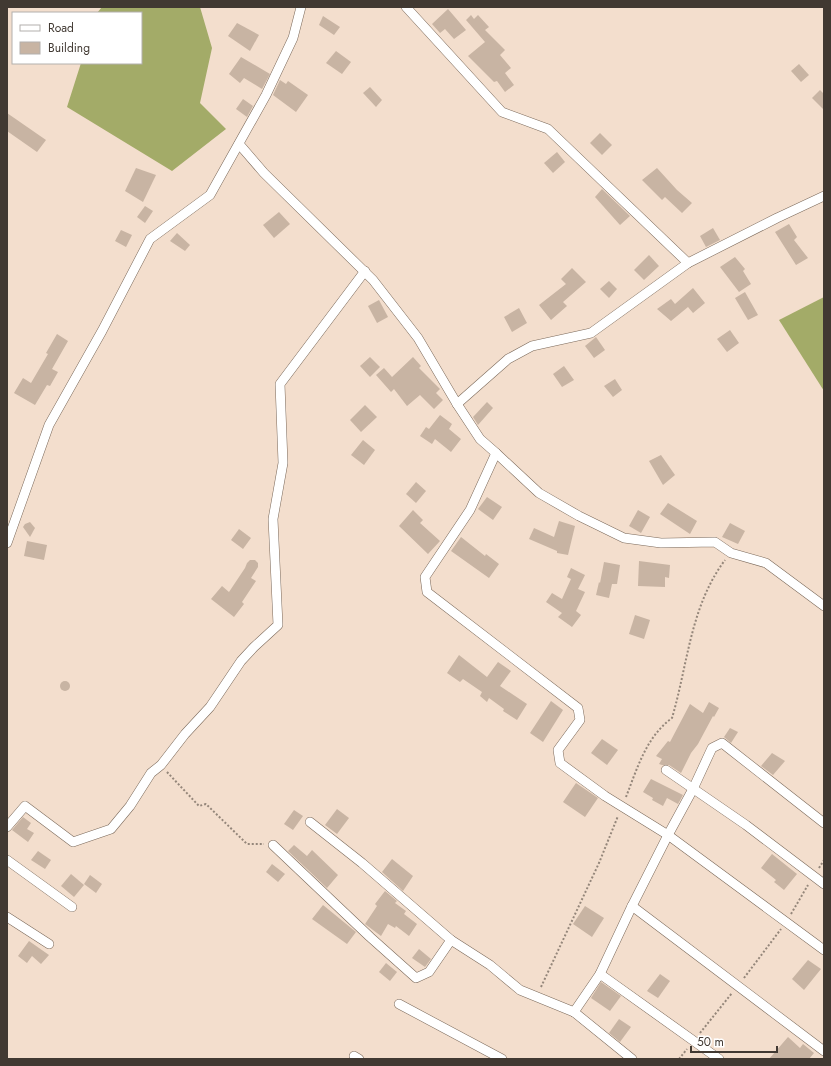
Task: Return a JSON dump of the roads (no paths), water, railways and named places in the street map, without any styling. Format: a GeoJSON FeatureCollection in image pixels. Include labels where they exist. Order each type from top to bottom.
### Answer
{"type":"FeatureCollection","features":[{"type":"Feature","properties":{"kind":"street"},"geometry":{"type":"LineString","coordinates":[[7,543],[49,425],[102,331],[150,239],[210,195],[266,95],[293,38],[301,7]]}},
{"type":"Feature","properties":{"kind":"street"},"geometry":{"type":"LineString","coordinates":[[406,7],[502,112],[548,128],[688,263]]}},
{"type":"Feature","properties":{"kind":"street"},"geometry":{"type":"LineString","coordinates":[[239,144],[264,173],[373,280],[418,338],[480,438],[539,493],[579,516],[624,538],[661,543],[715,542],[731,553],[766,563],[824,606]]}},
{"type":"Feature","properties":{"kind":"street"},"geometry":{"type":"LineString","coordinates":[[458,404],[508,359],[532,346],[591,333],[688,263],[824,196]]}},
{"type":"Feature","properties":{"kind":"street"},"geometry":{"type":"LineString","coordinates":[[7,827],[25,806],[73,842],[111,829],[130,806],[151,773],[161,765],[185,734],[210,707],[241,661],[278,625],[273,519],[283,463],[280,384],[364,271]]}},
{"type":"Feature","properties":{"kind":"street"},"geometry":{"type":"LineString","coordinates":[[496,453],[470,510],[424,577],[427,592],[578,708],[580,720],[558,750],[560,763],[622,806],[668,835],[824,950]]}},
{"type":"Feature","properties":{"kind":"street"},"geometry":{"type":"LineString","coordinates":[[574,1012],[600,974],[632,906],[693,789],[712,748],[722,743],[824,823]]}},
{"type":"Feature","properties":{"kind":"street"},"geometry":{"type":"LineString","coordinates":[[666,770],[746,825],[824,884]]}},
{"type":"Feature","properties":{"kind":"street"},"geometry":{"type":"LineString","coordinates":[[310,822],[362,863],[452,940],[490,966],[520,990],[574,1012],[632,1059]]}},
{"type":"Feature","properties":{"kind":"street"},"geometry":{"type":"LineString","coordinates":[[273,845],[364,932],[416,978],[429,972],[452,940]]}},
{"type":"Feature","properties":{"kind":"street"},"geometry":{"type":"LineString","coordinates":[[7,860],[72,906]]}},
{"type":"Feature","properties":{"kind":"street"},"geometry":{"type":"LineString","coordinates":[[632,906],[824,1050]]}},
{"type":"Feature","properties":{"kind":"street"},"geometry":{"type":"LineString","coordinates":[[7,918],[49,944]]}},
{"type":"Feature","properties":{"kind":"street"},"geometry":{"type":"LineString","coordinates":[[600,974],[719,1059]]}},
{"type":"Feature","properties":{"kind":"street"},"geometry":{"type":"LineString","coordinates":[[400,1004],[502,1059]]}}]}
